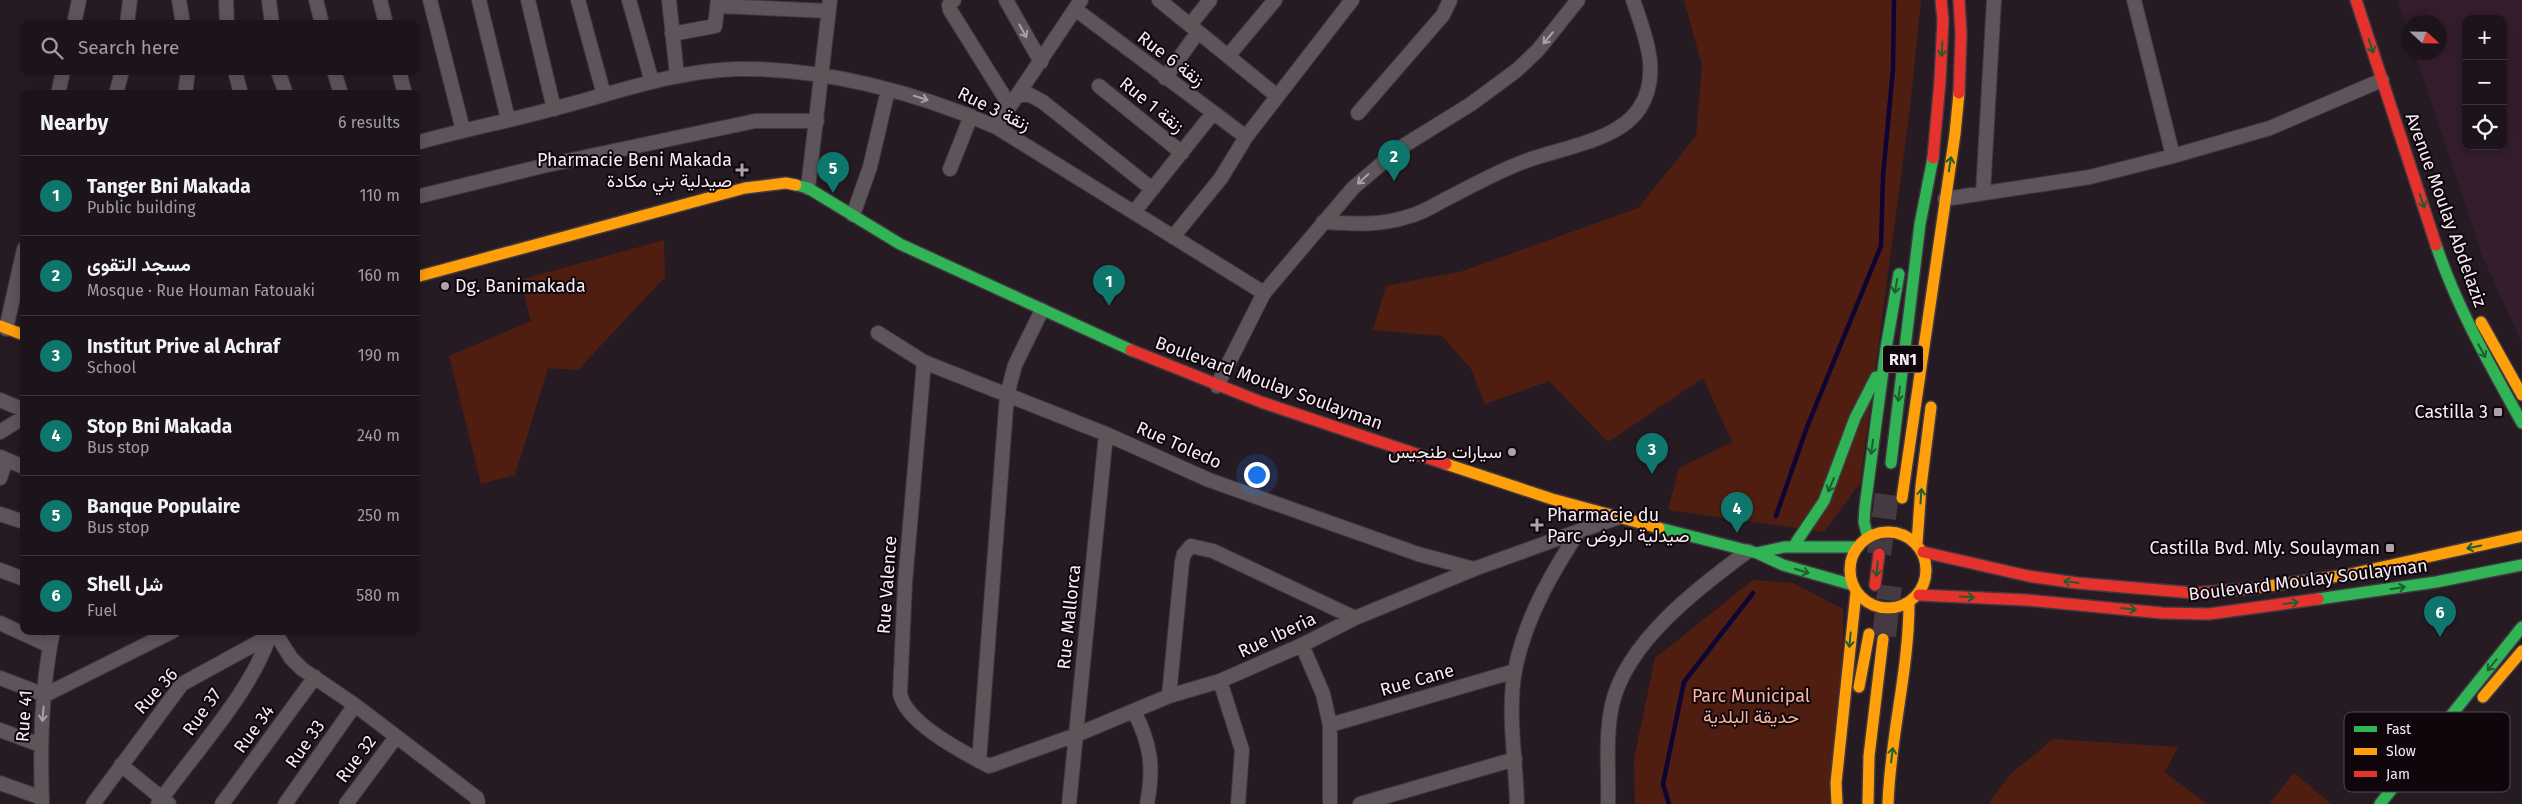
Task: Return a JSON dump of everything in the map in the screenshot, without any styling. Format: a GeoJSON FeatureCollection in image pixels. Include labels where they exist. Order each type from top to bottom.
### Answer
{"type":"FeatureCollection","features":[{"type":"Feature","properties":{"kind":"main road","name":"RN1"},"geometry":{"type":"LineString","coordinates":[[1889,475],[1920,224],[1934,153],[1943,20],[1941,0]]}},
{"type":"Feature","properties":{"kind":"main road","name":"RN1"},"geometry":{"type":"LineString","coordinates":[[1902,498],[1941,230],[1961,76],[1962,20],[1959,0]]}},
{"type":"Feature","properties":{"kind":"main road","name":"Avenue Moulay Abdelaziz"},"geometry":{"type":"LineString","coordinates":[[2356,0],[2446,274],[2476,339],[2522,423]]}},
{"type":"Feature","properties":{"kind":"main road"},"geometry":{"type":"LineString","coordinates":[[2389,102],[2401,98]]}},
{"type":"Feature","properties":{"kind":"main road","name":"Avenue Moulay Abdelaziz"},"geometry":{"type":"LineString","coordinates":[[2409,124],[2464,285],[2489,337],[2522,396]]}},
{"type":"Feature","properties":{"kind":"main road","name":"Boulevard Moulay Soulayman"},"geometry":{"type":"LineString","coordinates":[[420,276],[745,188],[786,183],[808,188],[920,254],[1144,356],[1217,386],[1535,494],[1617,518],[1752,552],[1783,565],[1854,588]]}},
{"type":"Feature","properties":{"kind":"main road"},"geometry":{"type":"LineString","coordinates":[[1868,538],[1864,522],[1865,507],[1884,360],[1898,276],[1920,224]]}},
{"type":"Feature","properties":{"kind":"main road"},"geometry":{"type":"LineString","coordinates":[[1941,230],[1946,259],[1946,277]]}},
{"type":"Feature","properties":{"kind":"main road"},"geometry":{"type":"LineString","coordinates":[[3,327],[20,333]]}},
{"type":"Feature","properties":{"kind":"main road"},"geometry":{"type":"LineString","coordinates":[[1793,547],[1824,501],[1855,418],[1884,360]]}},
{"type":"Feature","properties":{"kind":"main road"},"geometry":{"type":"LineString","coordinates":[[1854,588],[1871,605],[1890,609],[1909,603],[1919,595],[1925,582],[1927,566],[1920,548],[1921,486],[1933,398]]}},
{"type":"Feature","properties":{"kind":"main road"},"geometry":{"type":"LineString","coordinates":[[1837,804],[1837,774],[1854,588],[1850,566],[1858,547],[1868,538],[1889,532],[1899,533],[1920,548]]}},
{"type":"Feature","properties":{"kind":"main road","name":"Boulevard Moulay Soulayman"},"geometry":{"type":"LineString","coordinates":[[1920,548],[2038,578],[2194,593],[2255,588],[2346,575],[2522,536]]}},
{"type":"Feature","properties":{"kind":"main road","name":"Boulevard Moulay Soulayman"},"geometry":{"type":"LineString","coordinates":[[1752,552],[1793,547],[1858,547]]}},
{"type":"Feature","properties":{"kind":"main road"},"geometry":{"type":"LineString","coordinates":[[1876,585],[1879,554]]}},
{"type":"Feature","properties":{"kind":"main road","name":"Boulevard Moulay Soulayman"},"geometry":{"type":"LineString","coordinates":[[1919,595],[2026,600],[2162,613],[2208,614],[2413,586],[2522,565]]}},
{"type":"Feature","properties":{"kind":"main road"},"geometry":{"type":"LineString","coordinates":[[1888,804],[1889,774],[1908,642],[1909,603]]}},
{"type":"Feature","properties":{"kind":"main road"},"geometry":{"type":"LineString","coordinates":[[2454,712],[2522,627]]}},
{"type":"Feature","properties":{"kind":"main road"},"geometry":{"type":"LineString","coordinates":[[1858,697],[1869,634]]}},
{"type":"Feature","properties":{"kind":"main road"},"geometry":{"type":"LineString","coordinates":[[1868,804],[1872,728],[1884,636]]}},
{"type":"Feature","properties":{"kind":"main road"},"geometry":{"type":"LineString","coordinates":[[2474,708],[2522,651]]}},
{"type":"Feature","properties":{"kind":"main road"},"geometry":{"type":"LineString","coordinates":[[2380,804],[2390,792]]}},
{"type":"Feature","properties":{"kind":"street"},"geometry":{"type":"LineString","coordinates":[[75,20],[79,0]]}},
{"type":"Feature","properties":{"kind":"street"},"geometry":{"type":"LineString","coordinates":[[128,20],[130,0]]}},
{"type":"Feature","properties":{"kind":"street"},"geometry":{"type":"LineString","coordinates":[[179,0],[183,20]]}},
{"type":"Feature","properties":{"kind":"street"},"geometry":{"type":"LineString","coordinates":[[226,0],[226,20]]}},
{"type":"Feature","properties":{"kind":"street"},"geometry":{"type":"LineString","coordinates":[[270,0],[272,20]]}},
{"type":"Feature","properties":{"kind":"street"},"geometry":{"type":"LineString","coordinates":[[316,0],[321,20]]}},
{"type":"Feature","properties":{"kind":"street"},"geometry":{"type":"LineString","coordinates":[[380,0],[385,20]]}},
{"type":"Feature","properties":{"kind":"street"},"geometry":{"type":"LineString","coordinates":[[430,0],[463,130]]}},
{"type":"Feature","properties":{"kind":"street"},"geometry":{"type":"LineString","coordinates":[[479,0],[508,119]]}},
{"type":"Feature","properties":{"kind":"street"},"geometry":{"type":"LineString","coordinates":[[528,0],[554,109]]}},
{"type":"Feature","properties":{"kind":"street"},"geometry":{"type":"LineString","coordinates":[[578,0],[604,95]]}},
{"type":"Feature","properties":{"kind":"street"},"geometry":{"type":"LineString","coordinates":[[629,0],[652,82]]}},
{"type":"Feature","properties":{"kind":"street"},"geometry":{"type":"LineString","coordinates":[[668,0],[677,76]]}},
{"type":"Feature","properties":{"kind":"street"},"geometry":{"type":"LineString","coordinates":[[954,0],[948,5],[950,10],[1014,100]]}},
{"type":"Feature","properties":{"kind":"street"},"geometry":{"type":"LineString","coordinates":[[1006,0],[1041,62]]}},
{"type":"Feature","properties":{"kind":"street"},"geometry":{"type":"LineString","coordinates":[[1159,0],[1277,96]]}},
{"type":"Feature","properties":{"kind":"street"},"geometry":{"type":"LineString","coordinates":[[1165,78],[1210,0]]}},
{"type":"Feature","properties":{"kind":"street"},"geometry":{"type":"LineString","coordinates":[[1228,56],[1276,0]]}},
{"type":"Feature","properties":{"kind":"street"},"geometry":{"type":"LineString","coordinates":[[1174,237],[1221,178],[1246,137],[1352,0]]}},
{"type":"Feature","properties":{"kind":"street"},"geometry":{"type":"LineString","coordinates":[[1358,113],[1443,15],[1450,0]]}},
{"type":"Feature","properties":{"kind":"street"},"geometry":{"type":"LineString","coordinates":[[1217,386],[1264,293],[1353,188],[1382,162],[1421,134],[1471,104],[1517,70],[1538,50],[1578,0]]}},
{"type":"Feature","properties":{"kind":"street"},"geometry":{"type":"LineString","coordinates":[[1323,222],[1372,224],[1410,216],[1523,162],[1606,135],[1633,118],[1646,96],[1650,70],[1649,48],[1633,0]]}},
{"type":"Feature","properties":{"kind":"street"},"geometry":{"type":"LineString","coordinates":[[1983,193],[1994,0]]}},
{"type":"Feature","properties":{"kind":"street"},"geometry":{"type":"LineString","coordinates":[[2134,0],[2173,156]]}},
{"type":"Feature","properties":{"kind":"street"},"geometry":{"type":"LineString","coordinates":[[672,34],[715,26],[718,3],[830,6],[808,188]]}},
{"type":"Feature","properties":{"kind":"street"},"geometry":{"type":"LineString","coordinates":[[996,127],[1041,62],[1078,3]]}},
{"type":"Feature","properties":{"kind":"street","name":"Rue 6 زنقة"},"geometry":{"type":"LineString","coordinates":[[1078,3],[1165,78],[1246,137]]}},
{"type":"Feature","properties":{"kind":"street","name":"Rue 3 زنقة"},"geometry":{"type":"LineString","coordinates":[[420,140],[554,109],[677,76],[734,69],[768,69],[822,76],[933,102],[996,127],[1264,293]]}},
{"type":"Feature","properties":{"kind":"street"},"geometry":{"type":"LineString","coordinates":[[59,90],[62,75]]}},
{"type":"Feature","properties":{"kind":"street"},"geometry":{"type":"LineString","coordinates":[[117,90],[121,75]]}},
{"type":"Feature","properties":{"kind":"street"},"geometry":{"type":"LineString","coordinates":[[186,90],[187,75]]}},
{"type":"Feature","properties":{"kind":"street"},"geometry":{"type":"LineString","coordinates":[[236,75],[239,90]]}},
{"type":"Feature","properties":{"kind":"street"},"geometry":{"type":"LineString","coordinates":[[279,75],[285,90]]}},
{"type":"Feature","properties":{"kind":"street"},"geometry":{"type":"LineString","coordinates":[[335,75],[339,90]]}},
{"type":"Feature","properties":{"kind":"street"},"geometry":{"type":"LineString","coordinates":[[400,75],[404,90]]}},
{"type":"Feature","properties":{"kind":"street"},"geometry":{"type":"LineString","coordinates":[[1945,199],[2090,177],[2173,156],[2270,128],[2382,80]]}},
{"type":"Feature","properties":{"kind":"street","name":"Rue 1 زنقة"},"geometry":{"type":"LineString","coordinates":[[1099,86],[1182,153]]}},
{"type":"Feature","properties":{"kind":"street"},"geometry":{"type":"LineString","coordinates":[[853,215],[870,167],[888,90]]}},
{"type":"Feature","properties":{"kind":"street"},"geometry":{"type":"LineString","coordinates":[[1014,100],[1030,95],[1043,102],[1152,189]]}},
{"type":"Feature","properties":{"kind":"street"},"geometry":{"type":"LineString","coordinates":[[1134,212],[1213,113]]}},
{"type":"Feature","properties":{"kind":"street"},"geometry":{"type":"LineString","coordinates":[[950,169],[971,116]]}},
{"type":"Feature","properties":{"kind":"street"},"geometry":{"type":"LineString","coordinates":[[420,196],[543,166],[755,121],[817,121]]}},
{"type":"Feature","properties":{"kind":"street"},"geometry":{"type":"LineString","coordinates":[[3,327],[20,264]]}},
{"type":"Feature","properties":{"kind":"street"},"geometry":{"type":"LineString","coordinates":[[984,764],[1007,395],[1018,357],[1042,310]]}},
{"type":"Feature","properties":{"kind":"street","name":"Rue Toledo"},"geometry":{"type":"LineString","coordinates":[[878,333],[924,362],[1106,434],[1209,480],[1418,554],[1474,569]]}},
{"type":"Feature","properties":{"kind":"street","name":"Rue Valence"},"geometry":{"type":"LineString","coordinates":[[924,362],[905,584],[900,694],[906,707],[926,727],[984,764]]}},
{"type":"Feature","properties":{"kind":"street"},"geometry":{"type":"LineString","coordinates":[[0,400],[20,408]]}},
{"type":"Feature","properties":{"kind":"street"},"geometry":{"type":"LineString","coordinates":[[0,432],[20,420]]}},
{"type":"Feature","properties":{"kind":"street","name":"Rue Mallorca"},"geometry":{"type":"LineString","coordinates":[[1069,804],[1106,434]]}},
{"type":"Feature","properties":{"kind":"street"},"geometry":{"type":"LineString","coordinates":[[0,478],[3,458],[20,465]]}},
{"type":"Feature","properties":{"kind":"street"},"geometry":{"type":"LineString","coordinates":[[0,514],[20,521]]}},
{"type":"Feature","properties":{"kind":"street","name":"Rue Iberia"},"geometry":{"type":"LineString","coordinates":[[984,764],[1076,735],[1169,696],[1220,681],[1302,645],[1355,618],[1474,569],[1617,518]]}},
{"type":"Feature","properties":{"kind":"street"},"geometry":{"type":"LineString","coordinates":[[1517,804],[1513,712],[1515,671],[1528,625],[1539,599],[1579,531]]}},
{"type":"Feature","properties":{"kind":"street"},"geometry":{"type":"LineString","coordinates":[[1169,696],[1182,562],[1184,554],[1191,546],[1213,551],[1355,618]]}},
{"type":"Feature","properties":{"kind":"street"},"geometry":{"type":"LineString","coordinates":[[1608,804],[1609,729],[1612,704],[1621,682],[1637,654],[1659,625],[1704,585],[1752,552]]}},
{"type":"Feature","properties":{"kind":"street"},"geometry":{"type":"LineString","coordinates":[[0,570],[20,578]]}},
{"type":"Feature","properties":{"kind":"street"},"geometry":{"type":"LineString","coordinates":[[0,623],[20,628]]}},
{"type":"Feature","properties":{"kind":"street","name":"Rue 41"},"geometry":{"type":"LineString","coordinates":[[42,801],[40,745],[52,635]]}},
{"type":"Feature","properties":{"kind":"street"},"geometry":{"type":"LineString","coordinates":[[0,678],[44,695],[165,635]]}},
{"type":"Feature","properties":{"kind":"street","name":"Rue 36"},"geometry":{"type":"LineString","coordinates":[[93,804],[182,684],[270,635]]}},
{"type":"Feature","properties":{"kind":"street","name":"Rue 37"},"geometry":{"type":"LineString","coordinates":[[163,802],[227,711],[262,655],[272,635]]}},
{"type":"Feature","properties":{"kind":"street"},"geometry":{"type":"LineString","coordinates":[[273,635],[291,658],[302,668],[355,705],[468,790],[477,798],[478,804]]}},
{"type":"Feature","properties":{"kind":"street"},"geometry":{"type":"LineString","coordinates":[[1302,645],[1323,694],[1330,725],[1330,804]]}},
{"type":"Feature","properties":{"kind":"street","name":"Rue Cane"},"geometry":{"type":"LineString","coordinates":[[1330,725],[1515,671]]}},
{"type":"Feature","properties":{"kind":"street","name":"Rue 34"},"geometry":{"type":"LineString","coordinates":[[222,804],[315,676]]}},
{"type":"Feature","properties":{"kind":"street"},"geometry":{"type":"LineString","coordinates":[[1220,681],[1242,750],[1238,804]]}},
{"type":"Feature","properties":{"kind":"street","name":"Rue 33"},"geometry":{"type":"LineString","coordinates":[[285,804],[355,705]]}},
{"type":"Feature","properties":{"kind":"street"},"geometry":{"type":"LineString","coordinates":[[1134,711],[1148,744],[1151,762],[1147,804]]}},
{"type":"Feature","properties":{"kind":"street"},"geometry":{"type":"LineString","coordinates":[[0,730],[40,745]]}},
{"type":"Feature","properties":{"kind":"street","name":"Rue 32"},"geometry":{"type":"LineString","coordinates":[[346,804],[396,737]]}},
{"type":"Feature","properties":{"kind":"street"},"geometry":{"type":"LineString","coordinates":[[1360,804],[1515,759]]}},
{"type":"Feature","properties":{"kind":"street"},"geometry":{"type":"LineString","coordinates":[[121,765],[163,802]]}},
{"type":"Feature","properties":{"kind":"street"},"geometry":{"type":"LineString","coordinates":[[0,783],[42,801]]}},
{"type":"Feature","properties":{"kind":"shaded area"},"geometry":{"type":"Polygon","coordinates":[[[2398,0],[2522,0],[2522,343],[2482,255],[2417,60],[2447,60],[2447,15],[2403,15],[2398,0]]]}},
{"type":"Feature","properties":{"kind":"green space"},"geometry":{"type":"Polygon","coordinates":[[[1684,0],[1921,0],[1910,108],[1860,483],[1824,532],[1668,510],[1679,468],[1732,442],[1703,378],[1608,442],[1549,381],[1485,404],[1471,369],[1442,336],[1373,330],[1386,286],[1463,271],[1638,208],[1696,136],[1702,65],[1684,0]]]}},
{"type":"Feature","properties":{"kind":"green space"},"geometry":{"type":"Polygon","coordinates":[[[664,240],[665,277],[578,370],[548,368],[515,475],[481,484],[449,356],[531,321],[520,280],[664,240]]]}},
{"type":"Feature","properties":{"kind":"green space","name":"Parc Municipal حديقة البلدية"},"geometry":{"type":"Polygon","coordinates":[[[1753,580],[1793,583],[1843,609],[1843,804],[1635,804],[1634,759],[1655,658],[1753,580]]]}},
{"type":"Feature","properties":{"kind":"green space"},"geometry":{"type":"Polygon","coordinates":[[[2053,739],[2178,747],[2165,772],[2207,804],[1988,804],[2012,773],[2053,739]]]}},
{"type":"Feature","properties":{"kind":"green space"},"geometry":{"type":"Polygon","coordinates":[[[2294,773],[2331,804],[2269,804],[2294,773]]]}},
{"type":"Feature","properties":{"kind":"waterway"},"geometry":{"type":"LineString","coordinates":[[1776,516],[1807,427],[1881,246],[1883,176],[1893,69],[1894,0]]}},
{"type":"Feature","properties":{"kind":"waterway"},"geometry":{"type":"LineString","coordinates":[[1669,804],[1663,784],[1684,682],[1753,593]]}},
{"type":"Feature","properties":{"kind":"tunnel"},"geometry":{"type":"LineString","coordinates":[[1879,554],[1887,494]]}},
{"type":"Feature","properties":{"kind":"tunnel"},"geometry":{"type":"LineString","coordinates":[[1884,636],[1890,586]]}},
{"type":"Feature","properties":{"kind":"traffic: fast"},"geometry":{"type":"LineString","coordinates":[[1891,463],[1920,224],[1933,158]]}},
{"type":"Feature","properties":{"kind":"traffic: fast"},"geometry":{"type":"LineString","coordinates":[[796,185],[808,188],[900,244],[1131,350]]}},
{"type":"Feature","properties":{"kind":"traffic: fast"},"geometry":{"type":"LineString","coordinates":[[2436,245],[2464,314],[2522,423]]}},
{"type":"Feature","properties":{"kind":"traffic: fast"},"geometry":{"type":"LineString","coordinates":[[1868,538],[1864,522],[1865,507],[1886,348],[1899,274]]}},
{"type":"Feature","properties":{"kind":"traffic: fast"},"geometry":{"type":"LineString","coordinates":[[1793,547],[1824,501],[1855,418],[1876,377]]}},
{"type":"Feature","properties":{"kind":"traffic: fast"},"geometry":{"type":"LineString","coordinates":[[1659,528],[1757,553],[1783,565],[1853,585]]}},
{"type":"Feature","properties":{"kind":"traffic: fast"},"geometry":{"type":"LineString","coordinates":[[1757,553],[1784,547],[1858,547]]}},
{"type":"Feature","properties":{"kind":"traffic: fast"},"geometry":{"type":"LineString","coordinates":[[2318,599],[2436,582],[2522,565]]}},
{"type":"Feature","properties":{"kind":"traffic: fast"},"geometry":{"type":"LineString","coordinates":[[2454,712],[2522,627]]}},
{"type":"Feature","properties":{"kind":"traffic: fast"},"geometry":{"type":"LineString","coordinates":[[2380,804],[2390,792]]}},
{"type":"Feature","properties":{"kind":"traffic: slow"},"geometry":{"type":"LineString","coordinates":[[1902,498],[1955,134],[1959,93]]}},
{"type":"Feature","properties":{"kind":"traffic: slow"},"geometry":{"type":"LineString","coordinates":[[420,276],[745,188],[786,183],[796,185]]}},
{"type":"Feature","properties":{"kind":"traffic: slow"},"geometry":{"type":"LineString","coordinates":[[2481,322],[2522,395]]}},
{"type":"Feature","properties":{"kind":"traffic: slow"},"geometry":{"type":"LineString","coordinates":[[0,326],[20,334]]}},
{"type":"Feature","properties":{"kind":"traffic: slow"},"geometry":{"type":"LineString","coordinates":[[1917,544],[1921,486],[1931,407]]}},
{"type":"Feature","properties":{"kind":"traffic: slow"},"geometry":{"type":"LineString","coordinates":[[1446,464],[1552,499],[1659,528]]}},
{"type":"Feature","properties":{"kind":"traffic: slow"},"geometry":{"type":"LineString","coordinates":[[1881,532],[1895,532],[1909,538],[1920,549],[1926,563],[1926,570],[1923,585],[1915,597],[1895,608],[1881,608],[1867,602],[1856,591],[1850,577],[1850,563],[1856,549],[1867,538],[1881,532]]}},
{"type":"Feature","properties":{"kind":"traffic: slow"},"geometry":{"type":"LineString","coordinates":[[2247,589],[2346,575],[2522,536]]}},
{"type":"Feature","properties":{"kind":"traffic: slow"},"geometry":{"type":"LineString","coordinates":[[1837,804],[1836,783],[1856,592]]}},
{"type":"Feature","properties":{"kind":"traffic: slow"},"geometry":{"type":"LineString","coordinates":[[1888,804],[1892,753],[1906,654],[1909,603]]}},
{"type":"Feature","properties":{"kind":"traffic: slow"},"geometry":{"type":"LineString","coordinates":[[1859,687],[1869,634]]}},
{"type":"Feature","properties":{"kind":"traffic: slow"},"geometry":{"type":"LineString","coordinates":[[1868,804],[1869,756],[1883,639]]}},
{"type":"Feature","properties":{"kind":"traffic: slow"},"geometry":{"type":"LineString","coordinates":[[2483,697],[2522,651]]}},
{"type":"Feature","properties":{"kind":"traffic: jam"},"geometry":{"type":"LineString","coordinates":[[1933,158],[1940,81],[1943,20],[1941,0]]}},
{"type":"Feature","properties":{"kind":"traffic: jam"},"geometry":{"type":"LineString","coordinates":[[1959,0],[1961,34],[1959,93]]}},
{"type":"Feature","properties":{"kind":"traffic: jam"},"geometry":{"type":"LineString","coordinates":[[2356,0],[2436,245]]}},
{"type":"Feature","properties":{"kind":"traffic: jam"},"geometry":{"type":"LineString","coordinates":[[1131,350],[1261,402],[1446,464]]}},
{"type":"Feature","properties":{"kind":"traffic: jam"},"geometry":{"type":"LineString","coordinates":[[1923,552],[2028,576],[2077,583],[2194,593],[2247,589]]}},
{"type":"Feature","properties":{"kind":"traffic: jam"},"geometry":{"type":"LineString","coordinates":[[1875,585],[1879,554]]}},
{"type":"Feature","properties":{"kind":"traffic: jam"},"geometry":{"type":"LineString","coordinates":[[1919,595],[2026,600],[2162,613],[2209,614],[2318,599]]}},
{"type":"Feature","properties":{"kind":"place","name":"Pharmacie Beni Makada صيدلية بني مكادة"},"geometry":{"type":"Point","coordinates":[742,170]}},
{"type":"Feature","properties":{"kind":"place","name":"مسجد التقوى"},"geometry":{"type":"Point","coordinates":[1394,181]}},
{"type":"Feature","properties":{"kind":"place","name":"Banque Populaire"},"geometry":{"type":"Point","coordinates":[833,193]}},
{"type":"Feature","properties":{"kind":"place","name":"Dg. Banimakada"},"geometry":{"type":"Point","coordinates":[445,286]}},
{"type":"Feature","properties":{"kind":"place","name":"Tanger Bni Makada"},"geometry":{"type":"Point","coordinates":[1109,306]}},
{"type":"Feature","properties":{"kind":"place","name":"Castilla 3"},"geometry":{"type":"Point","coordinates":[2498,412]}},
{"type":"Feature","properties":{"kind":"place","name":"سيارات طنجيس"},"geometry":{"type":"Point","coordinates":[1512,452]}},
{"type":"Feature","properties":{"kind":"place","name":"Institut Prive al Achraf"},"geometry":{"type":"Point","coordinates":[1652,474]}},
{"type":"Feature","properties":{"kind":"place","name":"Pharmacie du Parc صيدلية الروض"},"geometry":{"type":"Point","coordinates":[1537,525]}},
{"type":"Feature","properties":{"kind":"place","name":"Stop Bni Makada"},"geometry":{"type":"Point","coordinates":[1737,533]}},
{"type":"Feature","properties":{"kind":"place","name":"Castilla Bvd. Mly. Soulayman"},"geometry":{"type":"Point","coordinates":[2390,548]}},
{"type":"Feature","properties":{"kind":"place","name":"Shell شل"},"geometry":{"type":"Point","coordinates":[2440,637]}}]}
